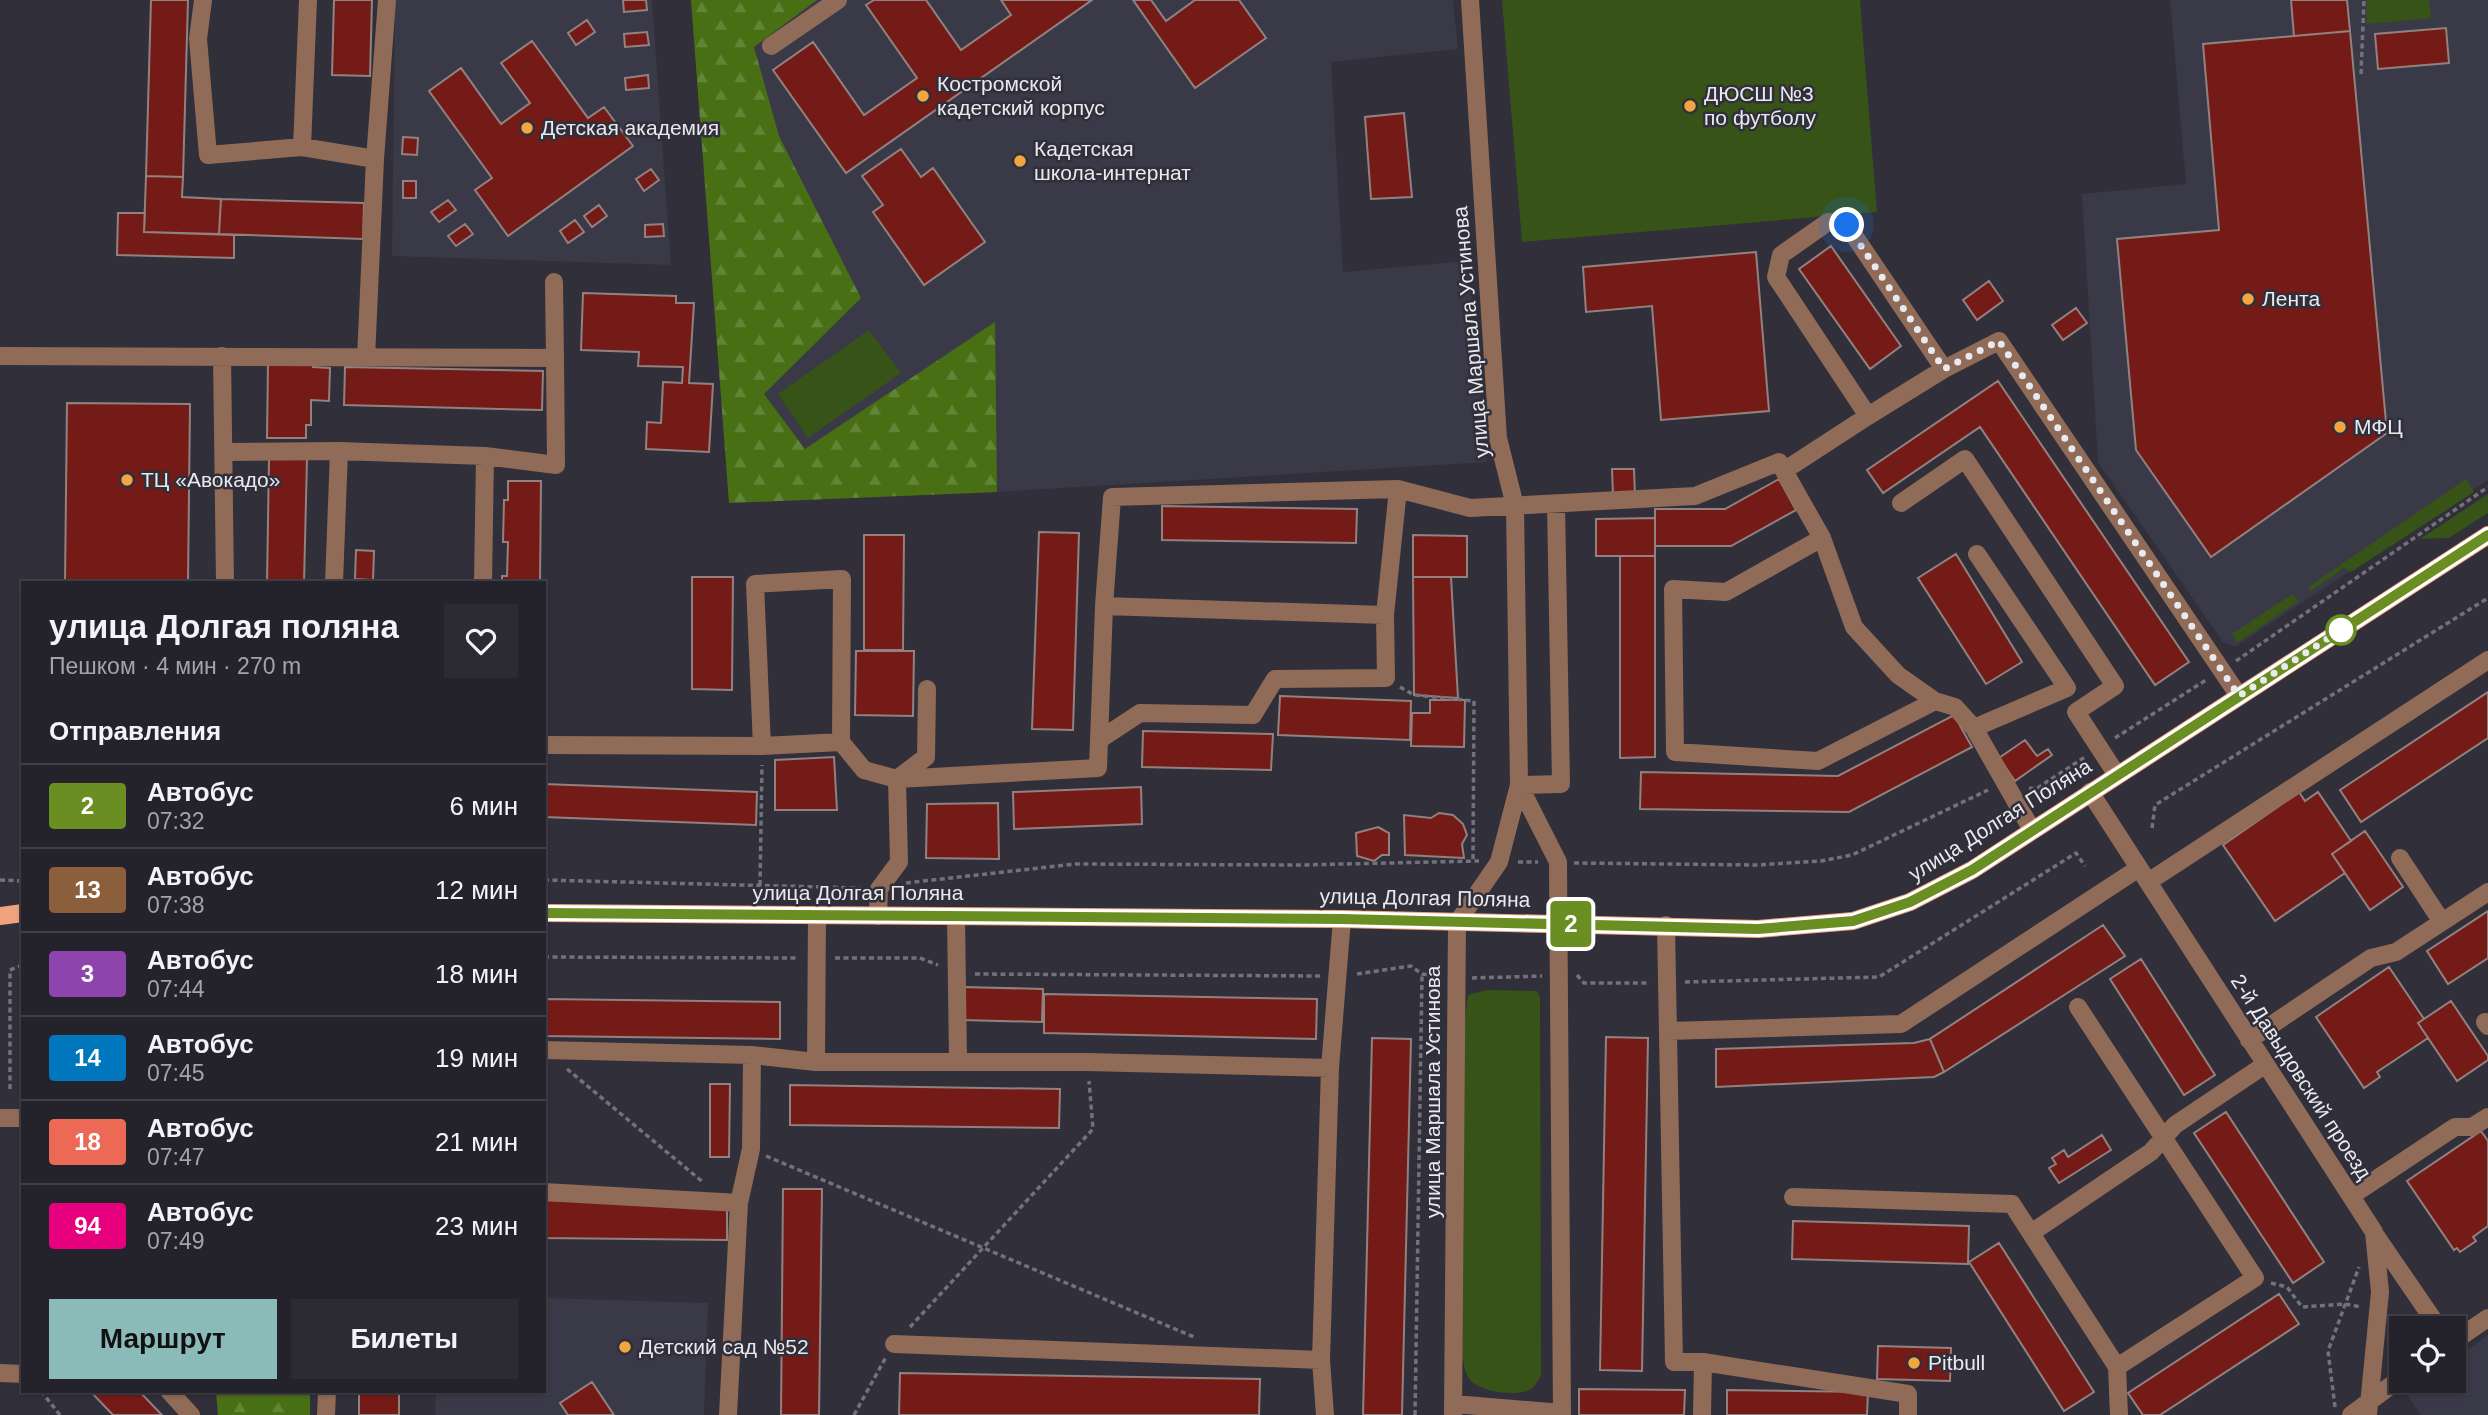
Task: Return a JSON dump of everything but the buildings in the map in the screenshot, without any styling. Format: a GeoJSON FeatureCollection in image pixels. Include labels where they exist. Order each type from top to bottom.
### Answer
{"type":"FeatureCollection","features":[{"type":"Feature","properties":{"kind":"main road","name":"улица Долгая Поляна"},"geometry":{"type":"LineString","coordinates":[[546,913],[1342,919],[1758,929],[1853,921],[1910,902],[1972,870],[2488,535]]}},
{"type":"Feature","properties":{"kind":"main road"},"geometry":{"type":"LineString","coordinates":[[0,916],[21,912]]}},
{"type":"Feature","properties":{"kind":"street"},"geometry":{"type":"LineString","coordinates":[[203,0],[198,39],[208,155],[302,147],[375,159]]}},
{"type":"Feature","properties":{"kind":"street"},"geometry":{"type":"LineString","coordinates":[[302,147],[308,0]]}},
{"type":"Feature","properties":{"kind":"street"},"geometry":{"type":"LineString","coordinates":[[366,358],[375,159],[387,0]]}},
{"type":"Feature","properties":{"kind":"street"},"geometry":{"type":"LineString","coordinates":[[771,46],[838,0]]}},
{"type":"Feature","properties":{"kind":"street","name":"улица Маршала Устинова"},"geometry":{"type":"LineString","coordinates":[[1454,1410],[1457,923],[1499,862],[1519,785],[1515,506],[1498,438],[1470,0]]}},
{"type":"Feature","properties":{"kind":"street"},"geometry":{"type":"LineString","coordinates":[[1868,416],[1776,277],[1782,255],[1828,222],[1847,225],[1944,369]]}},
{"type":"Feature","properties":{"kind":"street"},"geometry":{"type":"LineString","coordinates":[[225,452],[340,451],[485,456],[556,465],[554,282]]}},
{"type":"Feature","properties":{"kind":"street"},"geometry":{"type":"LineString","coordinates":[[1785,470],[1944,369],[1999,341],[2239,696]]}},
{"type":"Feature","properties":{"kind":"street"},"geometry":{"type":"LineString","coordinates":[[0,356],[555,358]]}},
{"type":"Feature","properties":{"kind":"street"},"geometry":{"type":"LineString","coordinates":[[222,356],[225,581]]}},
{"type":"Feature","properties":{"kind":"street"},"geometry":{"type":"LineString","coordinates":[[334,581],[340,451]]}},
{"type":"Feature","properties":{"kind":"street"},"geometry":{"type":"LineString","coordinates":[[483,581],[485,456]]}},
{"type":"Feature","properties":{"kind":"street"},"geometry":{"type":"LineString","coordinates":[[1901,503],[1965,459],[2115,686],[2076,712],[2117,775]]}},
{"type":"Feature","properties":{"kind":"street"},"geometry":{"type":"LineString","coordinates":[[762,746],[755,584],[842,579],[841,742],[864,769],[897,779],[1098,768],[1104,606],[1112,497],[1398,489],[1470,508],[1515,506],[1695,496],[1779,463],[1822,538],[1854,627],[1898,674],[1935,702],[1955,707],[1974,728],[2032,830]]}},
{"type":"Feature","properties":{"kind":"street"},"geometry":{"type":"LineString","coordinates":[[1099,740],[1140,713],[1253,715],[1275,679],[1386,678],[1385,615],[1398,489]]}},
{"type":"Feature","properties":{"kind":"street"},"geometry":{"type":"LineString","coordinates":[[1519,785],[1560,784],[1556,503]]}},
{"type":"Feature","properties":{"kind":"street"},"geometry":{"type":"LineString","coordinates":[[1822,538],[1726,593],[1673,589],[1675,752],[1818,761],[1935,702]]}},
{"type":"Feature","properties":{"kind":"street"},"geometry":{"type":"LineString","coordinates":[[1974,728],[2067,688],[1977,554]]}},
{"type":"Feature","properties":{"kind":"street"},"geometry":{"type":"LineString","coordinates":[[1104,606],[1385,615]]}},
{"type":"Feature","properties":{"kind":"street"},"geometry":{"type":"LineString","coordinates":[[1668,1031],[1901,1024],[2488,660]]}},
{"type":"Feature","properties":{"kind":"street"},"geometry":{"type":"LineString","coordinates":[[897,779],[926,757],[927,689]]}},
{"type":"Feature","properties":{"kind":"street"},"geometry":{"type":"LineString","coordinates":[[546,745],[762,746],[841,742]]}},
{"type":"Feature","properties":{"kind":"street"},"geometry":{"type":"LineString","coordinates":[[878,916],[879,889],[899,862],[897,779]]}},
{"type":"Feature","properties":{"kind":"street","name":"улица Маршала Устинова"},"geometry":{"type":"LineString","coordinates":[[1519,785],[1558,862],[1562,1414]]}},
{"type":"Feature","properties":{"kind":"street","name":"2-й Давыдовский проезд"},"geometry":{"type":"LineString","coordinates":[[2090,792],[2374,1232],[2379,1310],[2369,1408]]}},
{"type":"Feature","properties":{"kind":"street"},"geometry":{"type":"LineString","coordinates":[[2400,858],[2442,922]]}},
{"type":"Feature","properties":{"kind":"street"},"geometry":{"type":"LineString","coordinates":[[2249,1040],[2371,958],[2396,952],[2488,891]]}},
{"type":"Feature","properties":{"kind":"street"},"geometry":{"type":"LineString","coordinates":[[816,1062],[817,914]]}},
{"type":"Feature","properties":{"kind":"street"},"geometry":{"type":"LineString","coordinates":[[956,916],[958,1061]]}},
{"type":"Feature","properties":{"kind":"street"},"geometry":{"type":"LineString","coordinates":[[1325,1415],[1321,1360],[1330,1068],[1342,919]]}},
{"type":"Feature","properties":{"kind":"street"},"geometry":{"type":"LineString","coordinates":[[1665,925],[1674,1362],[1703,1362],[1908,1394],[1908,1415]]}},
{"type":"Feature","properties":{"kind":"street"},"geometry":{"type":"LineString","coordinates":[[2078,1007],[2255,1278],[2117,1367]]}},
{"type":"Feature","properties":{"kind":"street"},"geometry":{"type":"LineString","coordinates":[[546,1050],[752,1055],[816,1062],[1087,1062],[1330,1068]]}},
{"type":"Feature","properties":{"kind":"street"},"geometry":{"type":"LineString","coordinates":[[728,1415],[733,1202],[751,1149],[752,1055]]}},
{"type":"Feature","properties":{"kind":"street"},"geometry":{"type":"LineString","coordinates":[[2031,1233],[2151,1152],[2175,1125],[2266,1064]]}},
{"type":"Feature","properties":{"kind":"street"},"geometry":{"type":"LineString","coordinates":[[2351,1196],[2455,1127],[2473,1128],[2488,1117]]}},
{"type":"Feature","properties":{"kind":"street"},"geometry":{"type":"LineString","coordinates":[[0,1118],[21,1118]]}},
{"type":"Feature","properties":{"kind":"street"},"geometry":{"type":"LineString","coordinates":[[546,1192],[733,1202]]}},
{"type":"Feature","properties":{"kind":"street"},"geometry":{"type":"LineString","coordinates":[[1793,1196],[2012,1204],[2117,1367],[2119,1415]]}},
{"type":"Feature","properties":{"kind":"street"},"geometry":{"type":"LineString","coordinates":[[2374,1232],[2431,1316]]}},
{"type":"Feature","properties":{"kind":"street"},"geometry":{"type":"LineString","coordinates":[[2466,1333],[2488,1318]]}},
{"type":"Feature","properties":{"kind":"street"},"geometry":{"type":"LineString","coordinates":[[894,1344],[1321,1360]]}},
{"type":"Feature","properties":{"kind":"street"},"geometry":{"type":"LineString","coordinates":[[1702,1415],[1703,1362]]}},
{"type":"Feature","properties":{"kind":"street"},"geometry":{"type":"LineString","coordinates":[[0,1373],[21,1374]]}},
{"type":"Feature","properties":{"kind":"street"},"geometry":{"type":"LineString","coordinates":[[2343,1414],[2369,1408],[2389,1389]]}},
{"type":"Feature","properties":{"kind":"street"},"geometry":{"type":"LineString","coordinates":[[171,1393],[191,1415]]}},
{"type":"Feature","properties":{"kind":"street"},"geometry":{"type":"LineString","coordinates":[[326,1415],[327,1393]]}},
{"type":"Feature","properties":{"kind":"street"},"geometry":{"type":"LineString","coordinates":[[1454,1410],[1562,1414]]}},
{"type":"Feature","properties":{"kind":"path"},"geometry":{"type":"LineString","coordinates":[[2361,74],[2364,0]]}},
{"type":"Feature","properties":{"kind":"path"},"geometry":{"type":"LineString","coordinates":[[546,880],[879,889],[922,879],[1075,864],[1299,865],[1473,860],[1756,865],[1852,855],[2003,783],[2036,789],[2221,670],[2488,487]]}},
{"type":"Feature","properties":{"kind":"path"},"geometry":{"type":"LineString","coordinates":[[2152,828],[2155,805],[2488,598]]}},
{"type":"Feature","properties":{"kind":"path"},"geometry":{"type":"LineString","coordinates":[[1386,678],[1413,695],[1474,701],[1473,860]]}},
{"type":"Feature","properties":{"kind":"path"},"geometry":{"type":"LineString","coordinates":[[760,885],[762,746]]}},
{"type":"Feature","properties":{"kind":"path"},"geometry":{"type":"LineString","coordinates":[[546,957],[920,958],[958,973],[1339,976],[1411,966],[1422,974],[1457,979],[1577,975],[1584,983],[1879,976],[2076,853],[2085,866]]}},
{"type":"Feature","properties":{"kind":"path"},"geometry":{"type":"LineString","coordinates":[[0,880],[21,881]]}},
{"type":"Feature","properties":{"kind":"path"},"geometry":{"type":"LineString","coordinates":[[10,1089],[10,970],[21,966]]}},
{"type":"Feature","properties":{"kind":"path"},"geometry":{"type":"LineString","coordinates":[[1415,1415],[1422,974]]}},
{"type":"Feature","properties":{"kind":"path"},"geometry":{"type":"LineString","coordinates":[[546,1051],[733,1202]]}},
{"type":"Feature","properties":{"kind":"path"},"geometry":{"type":"LineString","coordinates":[[854,1415],[894,1344],[1093,1129],[1087,1062]]}},
{"type":"Feature","properties":{"kind":"path"},"geometry":{"type":"LineString","coordinates":[[751,1149],[1197,1338]]}},
{"type":"Feature","properties":{"kind":"path"},"geometry":{"type":"LineString","coordinates":[[2343,1414],[2328,1351],[2359,1267],[2377,1254]]}},
{"type":"Feature","properties":{"kind":"path"},"geometry":{"type":"LineString","coordinates":[[2255,1278],[2287,1287],[2302,1307],[2345,1304],[2379,1310]]}},
{"type":"Feature","properties":{"kind":"path"},"geometry":{"type":"LineString","coordinates":[[43,1393],[60,1415]]}},
{"type":"Feature","properties":{"kind":"shaded area","name":"Детская академия"},"geometry":{"type":"Polygon","coordinates":[[[395,0],[652,0],[671,265],[392,256],[395,0]]]}},
{"type":"Feature","properties":{"kind":"shaded area","name":"Кадетская школа-интернат"},"geometry":{"type":"Polygon","coordinates":[[[691,0],[1453,0],[1458,49],[1331,62],[1343,272],[1468,261],[1487,462],[997,492],[729,503],[691,0]]]}},
{"type":"Feature","properties":{"kind":"shaded area"},"geometry":{"type":"Polygon","coordinates":[[[2170,0],[2488,0],[2488,480],[2235,647],[2223,642],[2098,462],[2082,194],[2186,184],[2170,0]]]}},
{"type":"Feature","properties":{"kind":"shaded area","name":"Детский сад №52"},"geometry":{"type":"Polygon","coordinates":[[[546,1298],[708,1303],[704,1415],[435,1415],[436,1393],[546,1393],[546,1298]]]}},
{"type":"Feature","properties":{"kind":"shaded area"},"geometry":{"type":"Polygon","coordinates":[[[2488,1335],[2488,1415],[2421,1415],[2406,1393],[2466,1393],[2466,1351],[2488,1335]]]}},
{"type":"Feature","properties":{"kind":"green space"},"geometry":{"type":"Polygon","coordinates":[[[691,0],[817,0],[754,47],[779,136],[861,298],[764,394],[805,449],[995,322],[997,492],[729,503],[691,0]]]}},
{"type":"Feature","properties":{"kind":"green space","name":"ДЮСШ №3 по футболу"},"geometry":{"type":"Polygon","coordinates":[[[1502,0],[1860,0],[1877,212],[1522,242],[1502,0]]]}},
{"type":"Feature","properties":{"kind":"green space"},"geometry":{"type":"Polygon","coordinates":[[[2367,0],[2429,0],[2431,18],[2366,24],[2367,0]]]}},
{"type":"Feature","properties":{"kind":"green space"},"geometry":{"type":"Polygon","coordinates":[[[869,330],[901,373],[808,438],[778,394],[869,330]]]}},
{"type":"Feature","properties":{"kind":"green space"},"geometry":{"type":"Polygon","coordinates":[[[2466,479],[2474,492],[2351,572],[2344,568],[2311,591],[2308,587],[2466,479]]]}},
{"type":"Feature","properties":{"kind":"green space"},"geometry":{"type":"Polygon","coordinates":[[[2488,494],[2488,513],[2449,538],[2420,539],[2488,494]]]}},
{"type":"Feature","properties":{"kind":"green space"},"geometry":{"type":"Polygon","coordinates":[[[2292,594],[2299,601],[2237,643],[2232,634],[2292,594]]]}},
{"type":"Feature","properties":{"kind":"green space"},"geometry":{"type":"Polygon","coordinates":[[[1487,990],[1537,991],[1540,997],[1541,1376],[1531,1389],[1518,1393],[1492,1391],[1472,1382],[1465,1370],[1461,1346],[1463,1035],[1468,995],[1487,990]]]}},
{"type":"Feature","properties":{"kind":"green space"},"geometry":{"type":"Polygon","coordinates":[[[216,1393],[310,1393],[310,1415],[218,1415],[216,1393]]]}},
{"type":"Feature","properties":{"kind":"bus line","name":"2"},"geometry":{"type":"LineString","coordinates":[[546,913],[1342,919],[1758,929],[1853,921],[1910,902],[1972,870],[2488,535]]}},
{"type":"Feature","properties":{"kind":"place","name":"Костромской кадетский корпус"},"geometry":{"type":"Point","coordinates":[923,96]}},
{"type":"Feature","properties":{"kind":"place","name":"ДЮСШ №3 по футболу"},"geometry":{"type":"Point","coordinates":[1690,106]}},
{"type":"Feature","properties":{"kind":"place","name":"Детская академия"},"geometry":{"type":"Point","coordinates":[527,128]}},
{"type":"Feature","properties":{"kind":"place","name":"Кадетская школа-интернат"},"geometry":{"type":"Point","coordinates":[1020,161]}},
{"type":"Feature","properties":{"kind":"place","name":"Лента"},"geometry":{"type":"Point","coordinates":[2248,299]}},
{"type":"Feature","properties":{"kind":"place","name":"МФЦ"},"geometry":{"type":"Point","coordinates":[2340,427]}},
{"type":"Feature","properties":{"kind":"place","name":"ТЦ «Авокадо»"},"geometry":{"type":"Point","coordinates":[127,480]}},
{"type":"Feature","properties":{"kind":"place","name":"Детский сад №52"},"geometry":{"type":"Point","coordinates":[625,1347]}},
{"type":"Feature","properties":{"kind":"place","name":"Pitbull"},"geometry":{"type":"Point","coordinates":[1914,1363]}},
{"type":"Feature","properties":{"kind":"route"},"geometry":{"type":"LineString","coordinates":[[1847,225],[1944,369],[1999,341],[2239,696],[2341,630]]}}]}
